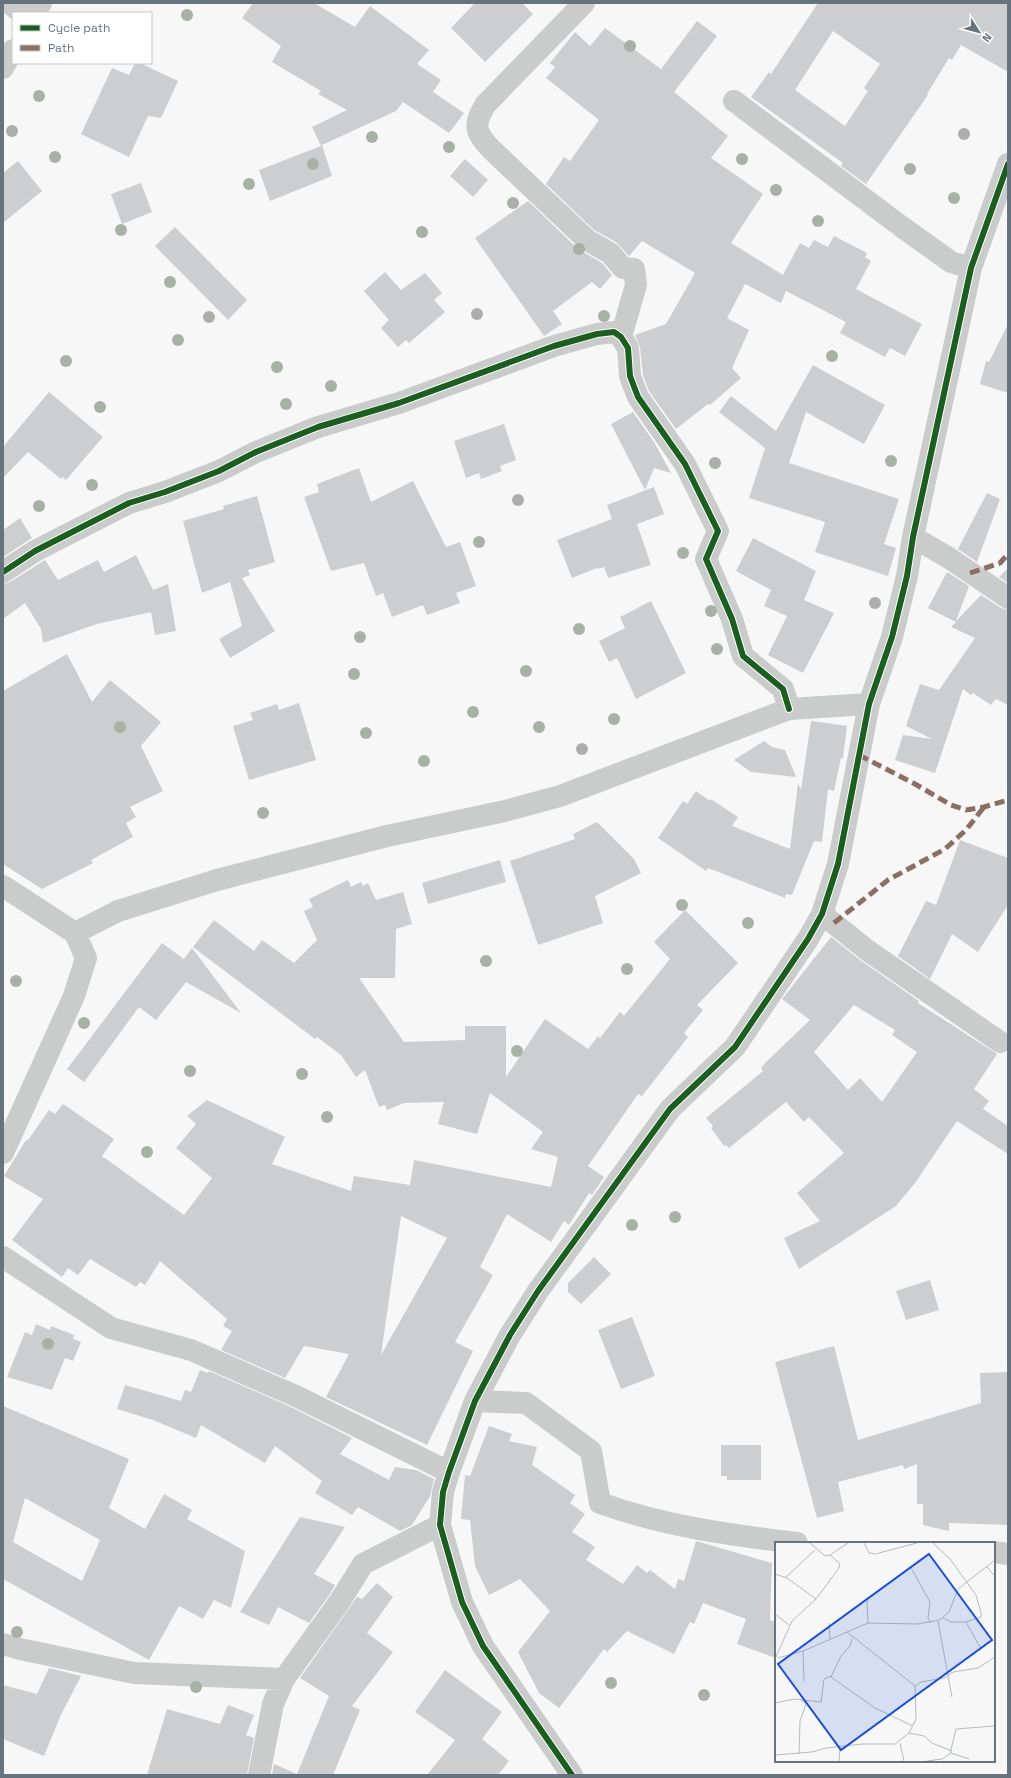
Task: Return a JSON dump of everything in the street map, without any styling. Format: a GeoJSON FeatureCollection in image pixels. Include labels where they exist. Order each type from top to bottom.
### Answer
{"type":"FeatureCollection","features":[{"type":"Feature","properties":{"kind":"street"},"geometry":{"type":"LineString","coordinates":[[10,3],[20,12]]}},
{"type":"Feature","properties":{"kind":"street"},"geometry":{"type":"LineString","coordinates":[[35,12],[41,3]]}},
{"type":"Feature","properties":{"kind":"street"},"geometry":{"type":"LineString","coordinates":[[584,3],[485,105],[478,118],[477,129],[482,139],[490,148],[587,240],[610,253],[623,268],[634,269],[636,285],[621,337]]}},
{"type":"Feature","properties":{"kind":"street"},"geometry":{"type":"LineString","coordinates":[[3,68],[12,52]]}},
{"type":"Feature","properties":{"kind":"street"},"geometry":{"type":"LineString","coordinates":[[734,101],[914,236],[951,262],[971,268]]}},
{"type":"Feature","properties":{"kind":"street"},"geometry":{"type":"LineString","coordinates":[[572,1775],[483,1646],[462,1602],[440,1524],[443,1492],[475,1401],[510,1335],[538,1291],[670,1109],[735,1047],[808,939],[822,914],[838,864],[869,704],[892,637],[907,576],[913,537],[971,268],[1008,164]]}},
{"type":"Feature","properties":{"kind":"street"},"geometry":{"type":"LineString","coordinates":[[3,572],[35,551],[129,503],[166,492],[219,471],[256,452],[318,427],[399,403],[554,346],[590,336],[614,332],[621,337],[628,348],[630,376],[638,397],[684,464],[718,531],[706,559],[732,619],[743,656],[783,689],[789,709]]}},
{"type":"Feature","properties":{"kind":"street"},"geometry":{"type":"LineString","coordinates":[[913,537],[949,558],[1008,598]]}},
{"type":"Feature","properties":{"kind":"street"},"geometry":{"type":"LineString","coordinates":[[75,933],[118,911],[217,880],[387,836],[505,811],[560,796],[789,709],[869,704]]}},
{"type":"Feature","properties":{"kind":"street"},"geometry":{"type":"LineString","coordinates":[[3,886],[75,933],[86,958],[74,996],[3,1153]]}},
{"type":"Feature","properties":{"kind":"street"},"geometry":{"type":"LineString","coordinates":[[822,914],[867,950],[1000,1042]]}},
{"type":"Feature","properties":{"kind":"street"},"geometry":{"type":"LineString","coordinates":[[3,1257],[111,1328],[191,1350],[298,1397],[449,1472]]}},
{"type":"Feature","properties":{"kind":"street"},"geometry":{"type":"LineString","coordinates":[[475,1401],[526,1403],[591,1451],[600,1503],[633,1515],[723,1535],[788,1542]]}},
{"type":"Feature","properties":{"kind":"street"},"geometry":{"type":"LineString","coordinates":[[259,1775],[273,1704],[284,1679],[340,1601],[363,1564],[440,1524]]}},
{"type":"Feature","properties":{"kind":"street"},"geometry":{"type":"LineString","coordinates":[[995,1552],[1008,1554]]}},
{"type":"Feature","properties":{"kind":"street"},"geometry":{"type":"LineString","coordinates":[[3,1644],[20,1649],[134,1673],[284,1679]]}},
{"type":"Feature","properties":{"kind":"building"},"geometry":{"type":"Polygon","coordinates":[[[253,3],[314,3],[355,27],[370,6],[429,50],[417,64],[441,80],[433,92],[464,113],[449,133],[403,102],[396,111],[322,145],[332,176],[270,201],[259,170],[321,146],[312,127],[347,110],[318,94],[321,91],[272,62],[281,46],[242,18],[253,3]]]}},
{"type":"Feature","properties":{"kind":"building"},"geometry":{"type":"Polygon","coordinates":[[[475,3],[522,3],[533,14],[485,62],[451,28],[475,3]]]}},
{"type":"Feature","properties":{"kind":"building"},"geometry":{"type":"Polygon","coordinates":[[[818,3],[1008,3],[1008,72],[961,45],[952,60],[949,58],[927,94],[928,95],[866,184],[841,166],[843,163],[751,97],[769,72],[771,74],[818,3]],[[833,31],[795,90],[845,126],[868,91],[864,88],[880,64],[833,31]]]}},
{"type":"Feature","properties":{"kind":"building"},"geometry":{"type":"Polygon","coordinates":[[[697,21],[717,36],[674,92],[728,136],[711,158],[763,194],[731,243],[783,275],[800,243],[809,248],[814,240],[828,247],[834,236],[867,253],[865,257],[871,261],[856,289],[922,324],[905,356],[890,348],[885,357],[840,333],[846,322],[786,291],[781,303],[745,284],[727,318],[749,330],[732,368],[741,378],[710,405],[708,404],[676,429],[649,391],[643,375],[640,347],[635,335],[666,324],[695,273],[642,241],[629,256],[616,242],[594,230],[546,184],[564,157],[570,161],[599,120],[546,78],[555,67],[550,63],[575,32],[590,46],[605,28],[661,69],[697,21]]]}},
{"type":"Feature","properties":{"kind":"building"},"geometry":{"type":"Polygon","coordinates":[[[134,64],[142,64],[178,81],[161,118],[148,116],[129,157],[81,134],[112,68],[129,75],[134,64]]]}},
{"type":"Feature","properties":{"kind":"building"},"geometry":{"type":"Polygon","coordinates":[[[465,159],[488,180],[473,197],[450,176],[465,159]]]}},
{"type":"Feature","properties":{"kind":"building"},"geometry":{"type":"Polygon","coordinates":[[[18,161],[42,191],[3,223],[3,173],[18,161]]]}},
{"type":"Feature","properties":{"kind":"building"},"geometry":{"type":"Polygon","coordinates":[[[141,183],[152,212],[122,224],[111,194],[141,183]]]}},
{"type":"Feature","properties":{"kind":"building"},"geometry":{"type":"Polygon","coordinates":[[[528,201],[578,249],[602,263],[612,275],[600,289],[592,282],[553,311],[562,324],[544,336],[475,238],[528,201]]]}},
{"type":"Feature","properties":{"kind":"building"},"geometry":{"type":"Polygon","coordinates":[[[175,227],[247,300],[228,320],[155,246],[175,227]]]}},
{"type":"Feature","properties":{"kind":"building"},"geometry":{"type":"Polygon","coordinates":[[[385,272],[401,290],[425,273],[442,293],[434,300],[445,312],[409,343],[406,340],[398,347],[381,328],[389,320],[364,291],[385,272]]]}},
{"type":"Feature","properties":{"kind":"building"},"geometry":{"type":"Polygon","coordinates":[[[1008,324],[1008,393],[980,384],[986,361],[989,362],[1008,324]]]}},
{"type":"Feature","properties":{"kind":"building"},"geometry":{"type":"Polygon","coordinates":[[[813,365],[885,405],[864,444],[806,412],[789,463],[899,499],[884,544],[896,548],[888,576],[815,552],[825,522],[749,498],[765,448],[719,412],[731,396],[776,431],[813,365]]]}},
{"type":"Feature","properties":{"kind":"building"},"geometry":{"type":"Polygon","coordinates":[[[49,392],[103,437],[66,480],[62,477],[61,479],[28,452],[3,478],[3,447],[49,392]]]}},
{"type":"Feature","properties":{"kind":"building"},"geometry":{"type":"Polygon","coordinates":[[[633,412],[654,442],[671,473],[654,468],[645,490],[611,424],[633,412]]]}},
{"type":"Feature","properties":{"kind":"building"},"geometry":{"type":"Polygon","coordinates":[[[504,424],[516,460],[500,466],[502,471],[481,479],[479,473],[466,478],[454,441],[504,424]]]}},
{"type":"Feature","properties":{"kind":"building"},"geometry":{"type":"Polygon","coordinates":[[[359,468],[371,502],[413,481],[446,547],[460,542],[476,586],[456,593],[460,603],[427,615],[423,605],[392,617],[383,593],[376,596],[364,563],[331,571],[304,497],[319,492],[317,484],[359,468]]]}},
{"type":"Feature","properties":{"kind":"building"},"geometry":{"type":"Polygon","coordinates":[[[654,487],[664,514],[637,524],[651,565],[608,578],[604,567],[597,568],[572,578],[557,540],[612,519],[607,505],[654,487]]]}},
{"type":"Feature","properties":{"kind":"building"},"geometry":{"type":"Polygon","coordinates":[[[987,493],[1000,499],[977,562],[958,549],[987,493]]]}},
{"type":"Feature","properties":{"kind":"building"},"geometry":{"type":"Polygon","coordinates":[[[257,496],[275,562],[248,570],[250,575],[242,578],[275,631],[230,658],[219,639],[242,626],[230,582],[202,593],[183,521],[224,509],[223,506],[257,496]]]}},
{"type":"Feature","properties":{"kind":"building"},"geometry":{"type":"Polygon","coordinates":[[[20,518],[32,538],[3,557],[3,530],[20,518]]]}},
{"type":"Feature","properties":{"kind":"building"},"geometry":{"type":"Polygon","coordinates":[[[753,538],[816,571],[804,600],[834,613],[803,673],[768,655],[787,616],[764,606],[771,590],[736,571],[753,538]]]}},
{"type":"Feature","properties":{"kind":"building"},"geometry":{"type":"Polygon","coordinates":[[[136,555],[153,590],[168,584],[176,631],[155,635],[151,612],[97,624],[43,643],[41,629],[25,603],[3,619],[3,584],[10,582],[45,560],[58,580],[98,560],[104,572],[136,555]]]}},
{"type":"Feature","properties":{"kind":"building"},"geometry":{"type":"Polygon","coordinates":[[[1008,568],[1008,583],[999,577],[1008,568]]]}},
{"type":"Feature","properties":{"kind":"building"},"geometry":{"type":"Polygon","coordinates":[[[947,572],[969,586],[956,621],[981,595],[1001,608],[1008,610],[1008,705],[996,699],[991,705],[973,693],[971,695],[963,689],[935,773],[895,760],[903,735],[932,739],[906,726],[920,684],[939,690],[975,638],[951,627],[956,622],[928,608],[947,572]]]}},
{"type":"Feature","properties":{"kind":"building"},"geometry":{"type":"Polygon","coordinates":[[[651,601],[686,673],[636,699],[617,658],[609,662],[599,641],[625,628],[620,617],[651,601]]]}},
{"type":"Feature","properties":{"kind":"building"},"geometry":{"type":"Polygon","coordinates":[[[67,654],[92,702],[110,680],[161,722],[141,746],[163,791],[130,807],[136,817],[126,823],[133,837],[91,860],[93,863],[42,889],[3,864],[3,691],[67,654]]]}},
{"type":"Feature","properties":{"kind":"building"},"geometry":{"type":"Polygon","coordinates":[[[299,703],[316,760],[249,780],[233,726],[253,720],[250,713],[277,704],[279,710],[299,703]]]}},
{"type":"Feature","properties":{"kind":"building"},"geometry":{"type":"Polygon","coordinates":[[[811,721],[847,726],[843,758],[841,758],[834,791],[828,789],[822,842],[814,841],[792,895],[786,894],[785,898],[708,868],[706,871],[658,838],[683,801],[687,804],[696,791],[738,817],[732,826],[790,849],[798,783],[801,790],[811,721]]]}},
{"type":"Feature","properties":{"kind":"building"},"geometry":{"type":"Polygon","coordinates":[[[764,741],[772,747],[785,750],[796,777],[751,772],[734,760],[764,741]]]}},
{"type":"Feature","properties":{"kind":"building"},"geometry":{"type":"Polygon","coordinates":[[[597,822],[634,859],[641,873],[595,896],[603,923],[538,945],[510,861],[575,839],[573,834],[597,822]]]}},
{"type":"Feature","properties":{"kind":"building"},"geometry":{"type":"Polygon","coordinates":[[[960,840],[1008,858],[1008,905],[978,952],[952,934],[930,979],[898,956],[926,901],[936,905],[960,840]]]}},
{"type":"Feature","properties":{"kind":"building"},"geometry":{"type":"Polygon","coordinates":[[[500,860],[506,882],[428,904],[422,883],[500,860]]]}},
{"type":"Feature","properties":{"kind":"building"},"geometry":{"type":"Polygon","coordinates":[[[348,880],[351,887],[361,882],[363,886],[368,883],[376,900],[403,892],[412,924],[396,929],[395,978],[359,978],[404,1042],[465,1040],[465,1026],[506,1026],[506,1077],[545,1019],[588,1049],[598,1036],[600,1038],[620,1012],[624,1016],[670,959],[654,942],[685,910],[738,963],[697,1005],[703,1010],[684,1033],[688,1037],[642,1096],[638,1094],[588,1166],[604,1177],[592,1195],[589,1193],[569,1225],[564,1221],[551,1242],[507,1214],[480,1267],[493,1275],[455,1342],[473,1351],[427,1445],[326,1397],[349,1354],[304,1346],[285,1378],[221,1350],[232,1331],[223,1326],[227,1319],[160,1261],[145,1285],[140,1282],[136,1287],[90,1259],[78,1275],[68,1268],[62,1277],[12,1240],[43,1199],[4,1176],[26,1140],[28,1140],[49,1110],[55,1114],[63,1104],[114,1139],[102,1156],[184,1215],[212,1178],[176,1148],[196,1124],[187,1116],[207,1100],[285,1137],[272,1164],[351,1191],[354,1176],[410,1185],[414,1160],[551,1187],[558,1157],[531,1149],[543,1132],[490,1093],[477,1134],[438,1124],[444,1102],[404,1103],[387,1110],[385,1105],[379,1107],[365,1070],[356,1077],[341,1055],[317,1037],[315,1039],[193,947],[214,920],[254,951],[262,940],[294,963],[317,940],[304,911],[313,907],[309,899],[348,880]],[[401,1216],[381,1355],[447,1238],[401,1216]]]}},
{"type":"Feature","properties":{"kind":"building"},"geometry":{"type":"Polygon","coordinates":[[[831,937],[860,960],[919,1001],[918,1003],[997,1054],[974,1089],[989,1101],[983,1109],[1008,1126],[1008,1154],[957,1121],[915,1183],[896,1206],[799,1269],[784,1238],[820,1221],[797,1193],[844,1153],[809,1117],[804,1122],[786,1102],[729,1148],[726,1145],[724,1146],[711,1128],[713,1126],[706,1118],[763,1071],[761,1068],[765,1063],[810,1020],[782,999],[831,937]],[[854,1005],[814,1052],[848,1090],[860,1078],[882,1102],[917,1052],[892,1035],[895,1030],[854,1005]]]}},
{"type":"Feature","properties":{"kind":"building"},"geometry":{"type":"Polygon","coordinates":[[[162,943],[184,959],[192,948],[241,1013],[186,982],[156,1020],[139,1007],[84,1082],[67,1069],[162,943]]]}},
{"type":"Feature","properties":{"kind":"building"},"geometry":{"type":"Polygon","coordinates":[[[594,1257],[611,1274],[581,1304],[568,1292],[568,1283],[594,1257]]]}},
{"type":"Feature","properties":{"kind":"building"},"geometry":{"type":"Polygon","coordinates":[[[930,1280],[939,1310],[906,1320],[896,1291],[930,1280]]]}},
{"type":"Feature","properties":{"kind":"building"},"geometry":{"type":"Polygon","coordinates":[[[632,1317],[655,1376],[621,1389],[598,1330],[632,1317]]]}},
{"type":"Feature","properties":{"kind":"building"},"geometry":{"type":"Polygon","coordinates":[[[36,1324],[50,1330],[51,1326],[74,1335],[73,1339],[81,1342],[73,1361],[65,1358],[52,1390],[7,1377],[25,1332],[32,1335],[36,1324]]]}},
{"type":"Feature","properties":{"kind":"building"},"geometry":{"type":"Polygon","coordinates":[[[834,1346],[858,1440],[981,1403],[980,1373],[1008,1372],[1008,1525],[949,1523],[949,1531],[923,1525],[923,1504],[917,1504],[917,1464],[904,1469],[903,1465],[838,1482],[844,1511],[817,1518],[775,1362],[834,1346]]]}},
{"type":"Feature","properties":{"kind":"building"},"geometry":{"type":"Polygon","coordinates":[[[200,1370],[208,1373],[209,1371],[293,1408],[352,1438],[340,1454],[389,1480],[395,1467],[416,1470],[434,1479],[430,1496],[412,1525],[400,1531],[358,1507],[352,1515],[315,1493],[322,1481],[275,1446],[265,1463],[201,1425],[196,1438],[153,1420],[117,1409],[125,1385],[181,1401],[185,1390],[191,1392],[200,1370]]]}},
{"type":"Feature","properties":{"kind":"building"},"geometry":{"type":"Polygon","coordinates":[[[3,1406],[129,1459],[109,1508],[145,1529],[164,1494],[192,1510],[187,1519],[245,1551],[231,1608],[214,1600],[203,1619],[179,1606],[149,1660],[3,1579],[3,1406]],[[25,1498],[13,1542],[82,1581],[100,1540],[25,1498]]]}},
{"type":"Feature","properties":{"kind":"building"},"geometry":{"type":"Polygon","coordinates":[[[489,1426],[512,1434],[509,1441],[537,1447],[532,1465],[575,1495],[570,1503],[585,1514],[572,1532],[595,1547],[586,1560],[623,1584],[637,1565],[647,1573],[650,1570],[675,1589],[678,1579],[684,1581],[696,1541],[772,1563],[770,1620],[775,1622],[775,1658],[737,1644],[746,1619],[703,1603],[694,1624],[690,1622],[674,1654],[627,1631],[607,1652],[604,1649],[559,1708],[539,1693],[518,1652],[550,1611],[520,1579],[489,1595],[475,1566],[470,1520],[461,1519],[465,1475],[470,1476],[489,1426]]]}},
{"type":"Feature","properties":{"kind":"building"},"geometry":{"type":"Polygon","coordinates":[[[721,1445],[761,1445],[761,1480],[727,1480],[727,1476],[721,1476],[721,1445]]]}},
{"type":"Feature","properties":{"kind":"building"},"geometry":{"type":"Polygon","coordinates":[[[300,1517],[345,1527],[314,1574],[335,1585],[330,1594],[309,1623],[278,1607],[269,1625],[240,1612],[300,1517]]]}},
{"type":"Feature","properties":{"kind":"building"},"geometry":{"type":"Polygon","coordinates":[[[377,1583],[393,1597],[367,1633],[393,1652],[352,1706],[360,1710],[333,1775],[272,1775],[274,1764],[297,1774],[329,1696],[300,1678],[357,1597],[362,1599],[377,1583]]]}},
{"type":"Feature","properties":{"kind":"building"},"geometry":{"type":"Polygon","coordinates":[[[49,1668],[81,1676],[60,1717],[44,1756],[3,1739],[3,1685],[37,1694],[49,1668]]]}},
{"type":"Feature","properties":{"kind":"building"},"geometry":{"type":"Polygon","coordinates":[[[445,1670],[502,1712],[482,1739],[509,1761],[498,1775],[427,1775],[455,1740],[415,1712],[445,1670]]]}},
{"type":"Feature","properties":{"kind":"building"},"geometry":{"type":"Polygon","coordinates":[[[228,1705],[254,1715],[246,1735],[254,1738],[247,1775],[147,1775],[167,1709],[220,1724],[228,1705]]]}},
{"type":"Feature","properties":{"kind":"marked path"},"geometry":{"type":"LineString","coordinates":[[970,573],[1000,563],[1008,554]]}},
{"type":"Feature","properties":{"kind":"marked path"},"geometry":{"type":"LineString","coordinates":[[859,755],[915,784],[951,805],[966,810],[984,807],[1008,800]]}},
{"type":"Feature","properties":{"kind":"marked path"},"geometry":{"type":"LineString","coordinates":[[834,923],[888,880],[945,849],[966,830],[984,807]]}},
{"type":"Feature","properties":{"kind":"cycle path"},"geometry":{"type":"LineString","coordinates":[[572,1775],[483,1646],[462,1602],[440,1525],[443,1492],[475,1401],[510,1335],[538,1291],[670,1109],[735,1047],[808,939],[822,914],[838,864],[869,704],[892,637],[907,576],[913,537],[971,268],[1008,164]]}},
{"type":"Feature","properties":{"kind":"cycle path"},"geometry":{"type":"LineString","coordinates":[[3,572],[35,551],[129,503],[165,492],[219,471],[256,452],[318,427],[399,403],[554,346],[597,334],[614,332],[621,337],[628,348],[630,376],[638,397],[685,464],[718,531],[706,559],[732,619],[743,656],[783,689],[789,709]]}}]}
